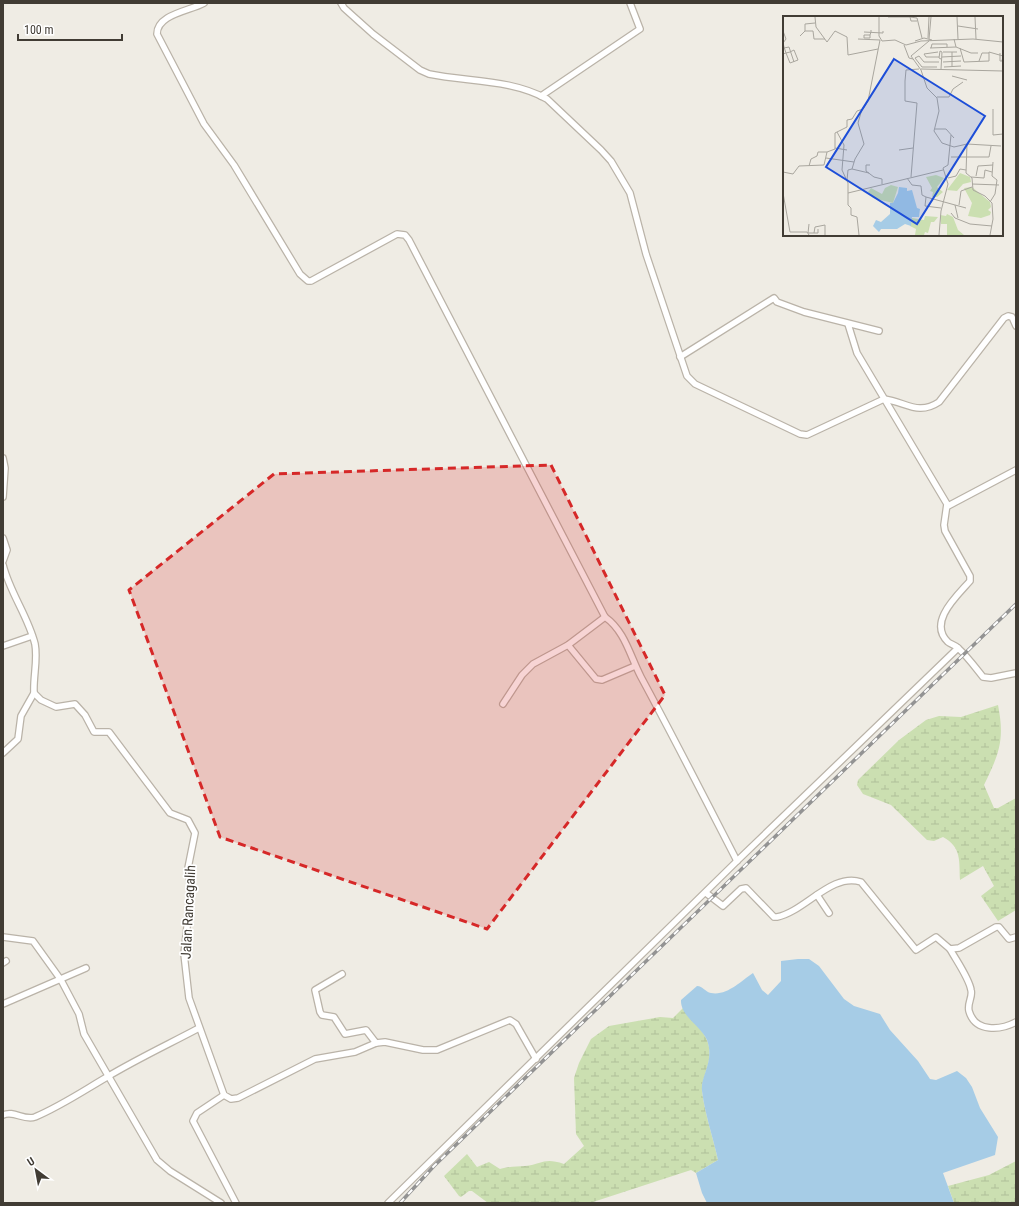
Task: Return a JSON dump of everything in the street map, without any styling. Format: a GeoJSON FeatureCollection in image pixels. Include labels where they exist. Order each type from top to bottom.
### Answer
{"type":"FeatureCollection","features":[{"type":"Feature","properties":{"kind":"street"},"geometry":{"type":"LineString","coordinates":[[204,3],[162,21],[158,25],[157,34],[204,124],[228,156],[300,274],[305,279],[312,281],[397,234],[405,235],[605,617],[616,625],[621,633],[635,666],[737,861]]}},
{"type":"Feature","properties":{"kind":"street"},"geometry":{"type":"LineString","coordinates":[[341,3],[344,8],[373,34],[420,70],[429,74],[518,87],[541,96],[547,99],[601,150],[611,161],[630,192],[646,254],[680,357],[687,376],[695,384],[800,434],[807,435],[884,399],[924,409],[932,407],[939,402],[1004,318],[1014,316],[1016,326]]}},
{"type":"Feature","properties":{"kind":"street"},"geometry":{"type":"LineString","coordinates":[[541,96],[640,29],[630,3]]}},
{"type":"Feature","properties":{"kind":"street"},"geometry":{"type":"LineString","coordinates":[[680,357],[774,298],[778,302],[848,324],[879,331]]}},
{"type":"Feature","properties":{"kind":"street"},"geometry":{"type":"LineString","coordinates":[[848,324],[854,347],[948,506],[944,525],[945,531],[970,576],[970,581],[947,607],[941,624],[943,634],[947,641],[958,648],[982,677],[991,678],[1016,673]]}},
{"type":"Feature","properties":{"kind":"street"},"geometry":{"type":"LineString","coordinates":[[3,458],[5,468],[3,497]]}},
{"type":"Feature","properties":{"kind":"street"},"geometry":{"type":"LineString","coordinates":[[948,506],[1016,470]]}},
{"type":"Feature","properties":{"kind":"street"},"geometry":{"type":"LineString","coordinates":[[3,538],[7,550],[3,561]]}},
{"type":"Feature","properties":{"kind":"street"},"geometry":{"type":"LineString","coordinates":[[3,565],[7,580],[21,606],[32,636],[35,650],[34,693],[21,716],[18,739],[3,754]]}},
{"type":"Feature","properties":{"kind":"street"},"geometry":{"type":"LineString","coordinates":[[503,704],[529,667],[568,645],[605,617]]}},
{"type":"Feature","properties":{"kind":"street"},"geometry":{"type":"LineString","coordinates":[[3,646],[32,636]]}},
{"type":"Feature","properties":{"kind":"street"},"geometry":{"type":"LineString","coordinates":[[568,645],[596,679],[602,680],[635,666]]}},
{"type":"Feature","properties":{"kind":"street"},"geometry":{"type":"LineString","coordinates":[[388,1203],[737,861],[958,648]]}},
{"type":"Feature","properties":{"kind":"street","name":"Jalan Rancagalih"},"geometry":{"type":"LineString","coordinates":[[34,693],[41,700],[56,707],[75,704],[85,715],[94,732],[106,732],[111,734],[170,813],[188,820],[195,833],[188,868],[191,891],[184,954],[189,998],[224,1095]]}},
{"type":"Feature","properties":{"kind":"street"},"geometry":{"type":"LineString","coordinates":[[706,893],[723,906],[741,889],[746,888],[774,917],[778,917],[843,880],[861,882],[916,950],[936,937],[950,949],[971,990],[969,1004],[970,1012],[977,1022],[983,1027],[994,1028],[1016,1022]]}},
{"type":"Feature","properties":{"kind":"street"},"geometry":{"type":"LineString","coordinates":[[817,895],[829,913]]}},
{"type":"Feature","properties":{"kind":"street"},"geometry":{"type":"LineString","coordinates":[[950,949],[959,948],[996,927],[999,927],[1010,939],[1016,937]]}},
{"type":"Feature","properties":{"kind":"street"},"geometry":{"type":"LineString","coordinates":[[3,937],[36,943],[61,980],[79,1014],[84,1034],[157,1160],[170,1171],[221,1203]]}},
{"type":"Feature","properties":{"kind":"street"},"geometry":{"type":"LineString","coordinates":[[3,1004],[86,968]]}},
{"type":"Feature","properties":{"kind":"street"},"geometry":{"type":"LineString","coordinates":[[342,974],[315,990],[320,1012],[322,1015],[334,1017],[345,1034],[366,1030],[376,1043]]}},
{"type":"Feature","properties":{"kind":"street"},"geometry":{"type":"LineString","coordinates":[[236,1203],[193,1121],[197,1113],[224,1095],[231,1099],[238,1098],[308,1061],[355,1052],[376,1043],[392,1042],[424,1050],[437,1050],[510,1020],[516,1024],[536,1059]]}},
{"type":"Feature","properties":{"kind":"street"},"geometry":{"type":"LineString","coordinates":[[3,1115],[11,1113],[27,1118],[34,1117],[64,1103],[108,1076],[199,1028]]}},
{"type":"Feature","properties":{"kind":"highlighted area"},"geometry":{"type":"Polygon","coordinates":[[[551,465],[665,695],[487,929],[220,837],[129,590],[274,474],[551,465]]]}},
{"type":"Feature","properties":{"kind":"green space"},"geometry":{"type":"Polygon","coordinates":[[[998,705],[1001,738],[994,764],[984,785],[994,808],[998,808],[1016,798],[1016,910],[998,921],[981,896],[994,886],[983,866],[960,880],[959,861],[954,845],[943,837],[934,841],[927,840],[891,805],[863,794],[857,785],[858,780],[899,740],[926,720],[939,716],[961,717],[998,705]]]}},
{"type":"Feature","properties":{"kind":"green space"},"geometry":{"type":"Polygon","coordinates":[[[683,1008],[705,1036],[709,1048],[709,1061],[703,1080],[702,1091],[718,1160],[696,1173],[691,1170],[590,1203],[488,1203],[472,1191],[469,1191],[461,1197],[459,1196],[444,1176],[467,1154],[477,1167],[489,1162],[500,1169],[548,1161],[564,1164],[584,1146],[576,1134],[574,1078],[579,1063],[591,1039],[609,1026],[660,1017],[673,1018],[683,1008]]]}},
{"type":"Feature","properties":{"kind":"green space"},"geometry":{"type":"Polygon","coordinates":[[[1016,1161],[1016,1203],[954,1203],[948,1186],[989,1175],[1016,1161]]]}},
{"type":"Feature","properties":{"kind":"water"},"geometry":{"type":"Polygon","coordinates":[[[809,959],[819,966],[844,999],[854,1006],[880,1014],[890,1030],[918,1061],[930,1079],[936,1080],[957,1071],[966,1078],[972,1087],[980,1108],[998,1137],[995,1155],[943,1173],[954,1203],[707,1203],[702,1193],[696,1173],[718,1160],[702,1091],[703,1080],[708,1062],[709,1048],[704,1035],[684,1011],[681,1000],[697,986],[711,993],[723,992],[734,987],[753,973],[762,990],[768,995],[781,981],[781,961],[809,959]]]}},
{"type":"Feature","properties":{"kind":"railway"},"geometry":{"type":"LineString","coordinates":[[400,1203],[434,1166],[1016,604]]}}]}
